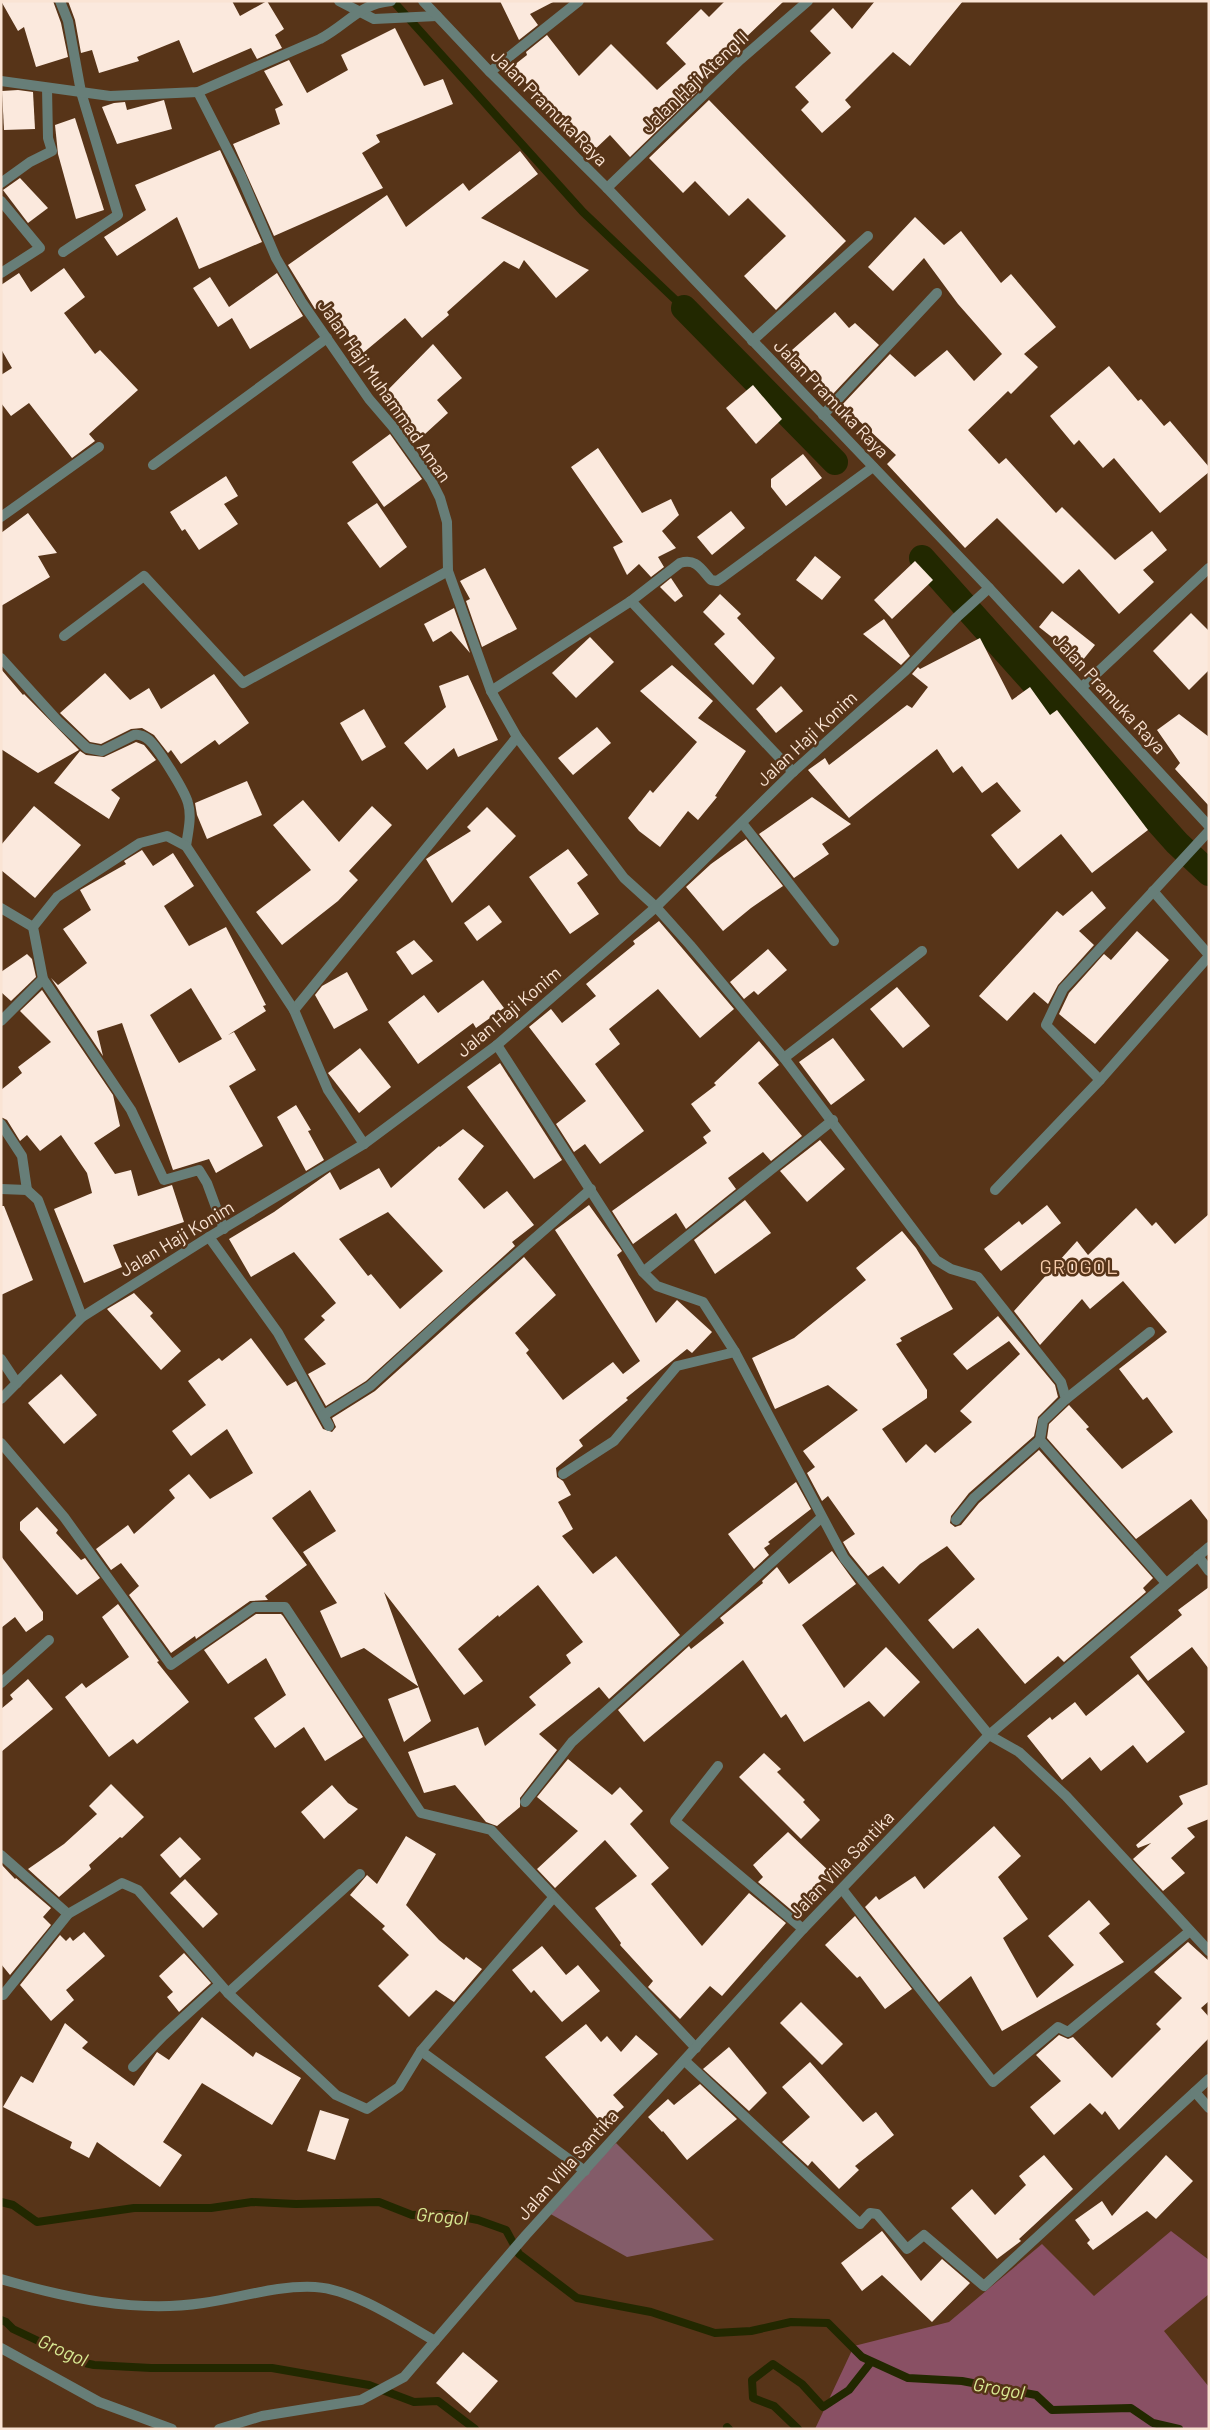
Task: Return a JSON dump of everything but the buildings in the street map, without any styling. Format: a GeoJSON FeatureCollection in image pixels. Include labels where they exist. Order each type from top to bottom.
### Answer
{"type":"FeatureCollection","features":[{"type":"Feature","properties":{"kind":"street"},"geometry":{"type":"LineString","coordinates":[[60,1],[68,21],[81,92],[118,215],[63,252]]}},
{"type":"Feature","properties":{"kind":"street"},"geometry":{"type":"LineString","coordinates":[[339,1],[374,19],[437,16]]}},
{"type":"Feature","properties":{"kind":"street"},"geometry":{"type":"LineString","coordinates":[[1,82],[124,96],[198,92],[320,39],[337,30],[359,10],[374,3],[391,1]]}},
{"type":"Feature","properties":{"kind":"street","name":"Jalan Pramuka Raya"},"geometry":{"type":"LineString","coordinates":[[423,1],[490,72],[607,188],[872,466],[986,591],[1082,687],[1209,826]]}},
{"type":"Feature","properties":{"kind":"street"},"geometry":{"type":"LineString","coordinates":[[490,72],[579,1]]}},
{"type":"Feature","properties":{"kind":"street","name":"Jalan Haji Ateng II"},"geometry":{"type":"LineString","coordinates":[[607,188],[740,60],[808,1]]}},
{"type":"Feature","properties":{"kind":"street"},"geometry":{"type":"LineString","coordinates":[[1,182],[30,162],[52,151],[48,138],[47,88]]}},
{"type":"Feature","properties":{"kind":"street","name":"Jalan Haji Muhammad Aman"},"geometry":{"type":"LineString","coordinates":[[198,92],[240,176],[276,258],[301,301],[369,399],[393,427],[431,480],[440,498],[447,522],[448,570],[491,691],[516,737],[624,878],[656,907],[784,1058],[833,1120],[931,1254],[936,1260],[951,1269],[978,1276],[1061,1382],[1066,1399]]}},
{"type":"Feature","properties":{"kind":"street"},"geometry":{"type":"LineString","coordinates":[[1,201],[40,248],[1,273]]}},
{"type":"Feature","properties":{"kind":"street"},"geometry":{"type":"LineString","coordinates":[[752,341],[868,236]]}},
{"type":"Feature","properties":{"kind":"street"},"geometry":{"type":"LineString","coordinates":[[823,415],[938,294]]}},
{"type":"Feature","properties":{"kind":"street"},"geometry":{"type":"LineString","coordinates":[[153,465],[327,338]]}},
{"type":"Feature","properties":{"kind":"street"},"geometry":{"type":"LineString","coordinates":[[1,517],[99,447]]}},
{"type":"Feature","properties":{"kind":"street"},"geometry":{"type":"LineString","coordinates":[[491,691],[631,601],[680,563],[688,560],[695,562],[711,580],[717,581],[724,577],[872,466]]}},
{"type":"Feature","properties":{"kind":"street"},"geometry":{"type":"LineString","coordinates":[[1082,687],[1209,568]]}},
{"type":"Feature","properties":{"kind":"street"},"geometry":{"type":"LineString","coordinates":[[64,636],[144,576],[243,683],[448,570]]}},
{"type":"Feature","properties":{"kind":"street","name":"Jalan Haji Konim"},"geometry":{"type":"LineString","coordinates":[[1,1399],[82,1317],[209,1237],[364,1144],[497,1045],[656,907],[793,772],[905,671],[956,618],[986,591]]}},
{"type":"Feature","properties":{"kind":"street"},"geometry":{"type":"LineString","coordinates":[[631,601],[793,772]]}},
{"type":"Feature","properties":{"kind":"street"},"geometry":{"type":"LineString","coordinates":[[1,658],[59,722],[87,748],[102,752],[134,735],[140,734],[149,740],[186,799],[190,818],[186,846]]}},
{"type":"Feature","properties":{"kind":"street"},"geometry":{"type":"LineString","coordinates":[[294,1010],[516,737]]}},
{"type":"Feature","properties":{"kind":"street"},"geometry":{"type":"LineString","coordinates":[[742,823],[834,941]]}},
{"type":"Feature","properties":{"kind":"street"},"geometry":{"type":"LineString","coordinates":[[1100,1080],[1046,1025],[1063,989],[1209,831]]}},
{"type":"Feature","properties":{"kind":"street"},"geometry":{"type":"LineString","coordinates":[[224,1229],[208,1183],[200,1170],[164,1180],[131,1110],[43,979],[34,927],[58,896],[140,843],[167,836],[186,846],[294,1010],[328,1090],[364,1144]]}},
{"type":"Feature","properties":{"kind":"street"},"geometry":{"type":"LineString","coordinates":[[995,1190],[1100,1080],[1209,956],[1153,891]]}},
{"type":"Feature","properties":{"kind":"street"},"geometry":{"type":"LineString","coordinates":[[1,908],[34,927]]}},
{"type":"Feature","properties":{"kind":"street"},"geometry":{"type":"LineString","coordinates":[[784,1058],[922,951]]}},
{"type":"Feature","properties":{"kind":"street"},"geometry":{"type":"LineString","coordinates":[[1,1021],[43,979]]}},
{"type":"Feature","properties":{"kind":"street"},"geometry":{"type":"LineString","coordinates":[[497,1045],[643,1272],[657,1286],[703,1302],[735,1352],[844,1558],[989,1735],[1019,1752],[1066,1796],[1209,1951]]}},
{"type":"Feature","properties":{"kind":"street"},"geometry":{"type":"LineString","coordinates":[[643,1272],[833,1120]]}},
{"type":"Feature","properties":{"kind":"street"},"geometry":{"type":"LineString","coordinates":[[1,1124],[22,1156],[27,1190],[38,1200],[82,1317]]}},
{"type":"Feature","properties":{"kind":"street"},"geometry":{"type":"LineString","coordinates":[[1,1189],[27,1190]]}},
{"type":"Feature","properties":{"kind":"street"},"geometry":{"type":"LineString","coordinates":[[324,1415],[370,1386],[466,1298],[591,1189]]}},
{"type":"Feature","properties":{"kind":"street"},"geometry":{"type":"LineString","coordinates":[[209,1237],[278,1333],[330,1426]]}},
{"type":"Feature","properties":{"kind":"street"},"geometry":{"type":"LineString","coordinates":[[956,1520],[974,1498],[1040,1440],[1043,1421],[1066,1399],[1150,1332]]}},
{"type":"Feature","properties":{"kind":"street"},"geometry":{"type":"LineString","coordinates":[[563,1474],[614,1440],[677,1366],[735,1352]]}},
{"type":"Feature","properties":{"kind":"street"},"geometry":{"type":"LineString","coordinates":[[1,1359],[17,1383]]}},
{"type":"Feature","properties":{"kind":"street"},"geometry":{"type":"LineString","coordinates":[[1040,1440],[1166,1584]]}},
{"type":"Feature","properties":{"kind":"street"},"geometry":{"type":"LineString","coordinates":[[1,1443],[64,1517],[171,1665],[254,1607],[285,1607],[421,1813],[491,1830],[696,2048]]}},
{"type":"Feature","properties":{"kind":"street"},"geometry":{"type":"LineString","coordinates":[[525,1802],[572,1742],[822,1518]]}},
{"type":"Feature","properties":{"kind":"street","name":"Jalan Villa Santika"},"geometry":{"type":"LineString","coordinates":[[219,2429],[262,2416],[361,2400],[404,2377],[526,2235],[803,1930],[989,1735],[1209,1547]]}},
{"type":"Feature","properties":{"kind":"street"},"geometry":{"type":"LineString","coordinates":[[1198,1556],[1209,1571]]}},
{"type":"Feature","properties":{"kind":"street"},"geometry":{"type":"LineString","coordinates":[[1,1684],[49,1640]]}},
{"type":"Feature","properties":{"kind":"street"},"geometry":{"type":"LineString","coordinates":[[718,1766],[675,1821],[803,1930]]}},
{"type":"Feature","properties":{"kind":"street"},"geometry":{"type":"LineString","coordinates":[[1,1854],[68,1914]]}},
{"type":"Feature","properties":{"kind":"street"},"geometry":{"type":"LineString","coordinates":[[228,1993],[360,1874]]}},
{"type":"Feature","properties":{"kind":"street"},"geometry":{"type":"LineString","coordinates":[[3,1995],[68,1914],[122,1883],[138,1890],[219,1985],[336,2095],[367,2109],[399,2087],[421,2051],[553,1898]]}},
{"type":"Feature","properties":{"kind":"street"},"geometry":{"type":"LineString","coordinates":[[842,1889],[993,2082],[1058,2027],[1068,2032],[1190,1931]]}},
{"type":"Feature","properties":{"kind":"street"},"geometry":{"type":"LineString","coordinates":[[133,2066],[162,2036],[219,1985]]}},
{"type":"Feature","properties":{"kind":"street"},"geometry":{"type":"LineString","coordinates":[[421,2051],[585,2171]]}},
{"type":"Feature","properties":{"kind":"street"},"geometry":{"type":"LineString","coordinates":[[685,2061],[860,2224],[870,2213],[877,2214],[907,2249],[924,2235],[984,2286],[1209,2080]]}},
{"type":"Feature","properties":{"kind":"street"},"geometry":{"type":"LineString","coordinates":[[1195,2092],[1209,2108]]}},
{"type":"Feature","properties":{"kind":"street"},"geometry":{"type":"LineString","coordinates":[[1,2279],[32,2288],[112,2304],[161,2307],[203,2303],[282,2289],[315,2287],[337,2291],[360,2301],[435,2341]]}},
{"type":"Feature","properties":{"kind":"street"},"geometry":{"type":"LineString","coordinates":[[1,2348],[99,2402],[172,2429]]}},
{"type":"Feature","properties":{"kind":"shaded area"},"geometry":{"type":"Polygon","coordinates":[[[616,2143],[714,2240],[627,2257],[547,2212],[616,2143]]]}},
{"type":"Feature","properties":{"kind":"shaded area"},"geometry":{"type":"Polygon","coordinates":[[[1171,2231],[1209,2260],[1209,2294],[1164,2331],[1209,2387],[1209,2429],[815,2429],[854,2346],[949,2322],[1042,2244],[1094,2296],[1171,2231]]]}},
{"type":"Feature","properties":{"kind":"waterway"},"geometry":{"type":"LineString","coordinates":[[393,1],[583,212],[684,308]]}},
{"type":"Feature","properties":{"kind":"waterway"},"geometry":{"type":"LineString","coordinates":[[684,308],[835,462]]}},
{"type":"Feature","properties":{"kind":"waterway"},"geometry":{"type":"LineString","coordinates":[[922,558],[1177,843],[1209,873]]}},
{"type":"Feature","properties":{"kind":"waterway","name":"Grogol"},"geometry":{"type":"LineString","coordinates":[[1,2202],[13,2205],[37,2222],[134,2208],[211,2208],[252,2202],[296,2204],[379,2202],[412,2215],[447,2214],[478,2220],[506,2230],[519,2254],[577,2298],[651,2312],[715,2333],[751,2331],[791,2322],[828,2323],[862,2357],[908,2378],[962,2381],[1036,2395],[1052,2410],[1131,2408],[1153,2423],[1179,2429]]}},
{"type":"Feature","properties":{"kind":"waterway","name":"Grogol"},"geometry":{"type":"LineString","coordinates":[[1,2320],[13,2329],[85,2363],[151,2368],[272,2368],[369,2385],[414,2402],[438,2401],[475,2429]]}},
{"type":"Feature","properties":{"kind":"waterway","name":"Grogol"},"geometry":{"type":"LineString","coordinates":[[798,2429],[774,2406],[753,2398],[752,2380],[773,2364],[802,2384],[823,2407],[849,2390],[871,2362]]}},
{"type":"Feature","properties":{"kind":"waterway","name":"Grogol"},"geometry":{"type":"LineString","coordinates":[[728,2429],[727,2427],[729,2429]]}},
{"type":"Feature","properties":{"kind":"district","name":"GROGOL"},"geometry":{"type":"Point","coordinates":[1079,1267]}}]}
